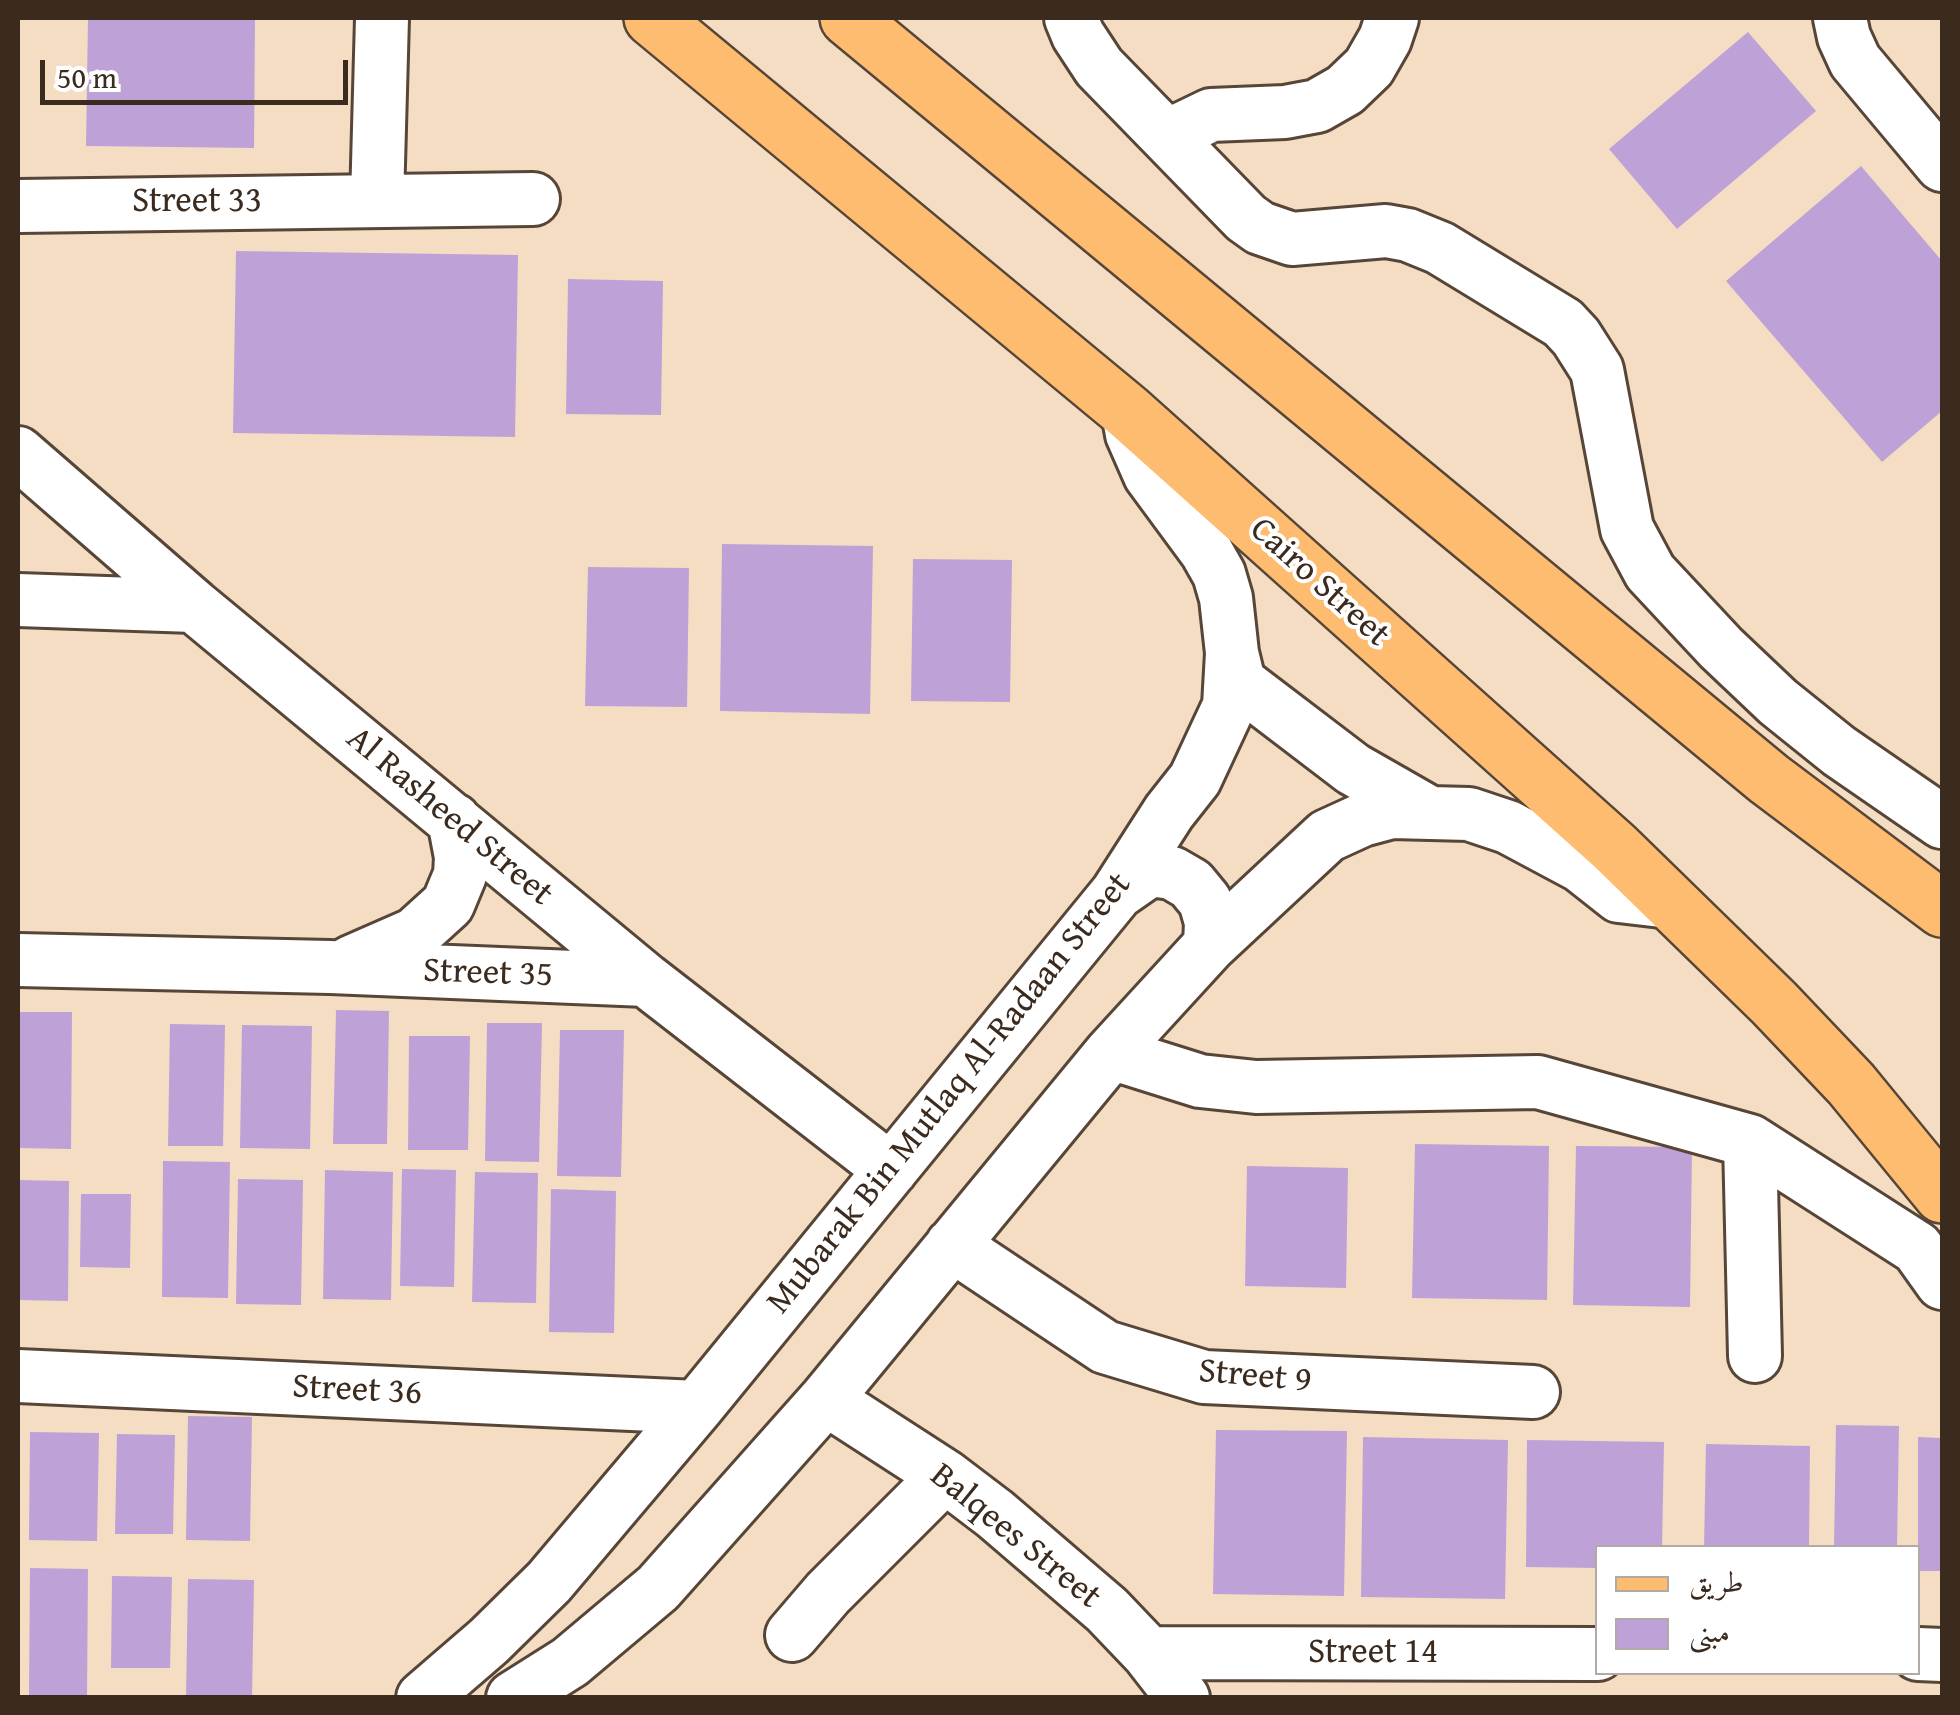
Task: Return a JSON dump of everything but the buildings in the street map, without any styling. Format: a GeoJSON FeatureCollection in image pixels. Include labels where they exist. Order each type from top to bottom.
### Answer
{"type":"FeatureCollection","features":[{"type":"Feature","properties":{"kind":"main road","name":"Cairo Street"},"geometry":{"type":"LineString","coordinates":[[652,18],[1128,412],[1614,847],[1851,1084],[1942,1196]]}},
{"type":"Feature","properties":{"kind":"main road"},"geometry":{"type":"LineString","coordinates":[[848,18],[1769,780],[1942,910]]}},
{"type":"Feature","properties":{"kind":"street"},"geometry":{"type":"LineString","coordinates":[[377,201],[382,18]]}},
{"type":"Feature","properties":{"kind":"street"},"geometry":{"type":"LineString","coordinates":[[1071,18],[1078,36],[1100,67],[1246,218],[1275,235],[1308,239],[1386,232],[1408,235],[1429,242],[1563,323],[1597,370],[1627,529],[1650,572],[1778,702],[1838,752],[1942,822]]}},
{"type":"Feature","properties":{"kind":"street"},"geometry":{"type":"LineString","coordinates":[[1171,141],[1196,120],[1211,115],[1285,112],[1317,106],[1346,90],[1369,68],[1392,18]]}},
{"type":"Feature","properties":{"kind":"street"},"geometry":{"type":"LineString","coordinates":[[1840,18],[1856,61],[1942,166]]}},
{"type":"Feature","properties":{"kind":"street","name":"Street 33"},"geometry":{"type":"LineString","coordinates":[[18,206],[532,199]]}},
{"type":"Feature","properties":{"kind":"street","name":"Mubarak Bin Mutlaq Al-Radaan Street"},"geometry":{"type":"LineString","coordinates":[[424,1698],[549,1582],[696,1407],[1118,893],[1194,779],[1229,706],[1232,653],[1226,598],[1219,574],[1150,476],[1132,434],[1128,412]]}},
{"type":"Feature","properties":{"kind":"street","name":"Al Rasheed Street"},"geometry":{"type":"LineString","coordinates":[[18,453],[194,606],[646,980],[890,1170]]}},
{"type":"Feature","properties":{"kind":"street"},"geometry":{"type":"LineString","coordinates":[[18,600],[194,606]]}},
{"type":"Feature","properties":{"kind":"street"},"geometry":{"type":"LineString","coordinates":[[1232,653],[1240,682],[1252,692],[1352,769],[1430,813]]}},
{"type":"Feature","properties":{"kind":"street"},"geometry":{"type":"LineString","coordinates":[[514,1698],[570,1662],[658,1588],[826,1399],[1111,1054],[1210,945],[1327,836],[1392,812],[1469,814],[1508,827],[1581,866],[1619,896],[1670,902]]}},
{"type":"Feature","properties":{"kind":"street","name":"Street 35"},"geometry":{"type":"LineString","coordinates":[[330,967],[396,944],[439,916],[460,875],[454,820]]}},
{"type":"Feature","properties":{"kind":"street"},"geometry":{"type":"LineString","coordinates":[[1118,893],[1150,870],[1172,873],[1191,884],[1205,901],[1211,922],[1210,945]]}},
{"type":"Feature","properties":{"kind":"street","name":"Street 35"},"geometry":{"type":"LineString","coordinates":[[18,960],[646,980]]}},
{"type":"Feature","properties":{"kind":"street"},"geometry":{"type":"LineString","coordinates":[[1111,1054],[1200,1082],[1256,1087],[1538,1082],[1750,1141],[1917,1248],[1942,1283]]}},
{"type":"Feature","properties":{"kind":"street"},"geometry":{"type":"LineString","coordinates":[[1750,1141],[1755,1356]]}},
{"type":"Feature","properties":{"kind":"street","name":"Street 9"},"geometry":{"type":"LineString","coordinates":[[952,1245],[1106,1347],[1204,1377],[1533,1392]]}},
{"type":"Feature","properties":{"kind":"street","name":"Street 36"},"geometry":{"type":"LineString","coordinates":[[18,1376],[696,1407]]}},
{"type":"Feature","properties":{"kind":"street","name":"Balqees Street"},"geometry":{"type":"LineString","coordinates":[[826,1399],[945,1476],[1054,1563],[1148,1653],[1183,1698]]}},
{"type":"Feature","properties":{"kind":"street"},"geometry":{"type":"LineString","coordinates":[[792,1635],[828,1592],[945,1476]]}},
{"type":"Feature","properties":{"kind":"street"},"geometry":{"type":"LineString","coordinates":[[549,1582],[560,1608],[574,1622],[604,1634]]}},
{"type":"Feature","properties":{"kind":"street","name":"Street 14"},"geometry":{"type":"LineString","coordinates":[[1148,1653],[1595,1654]]}}]}
